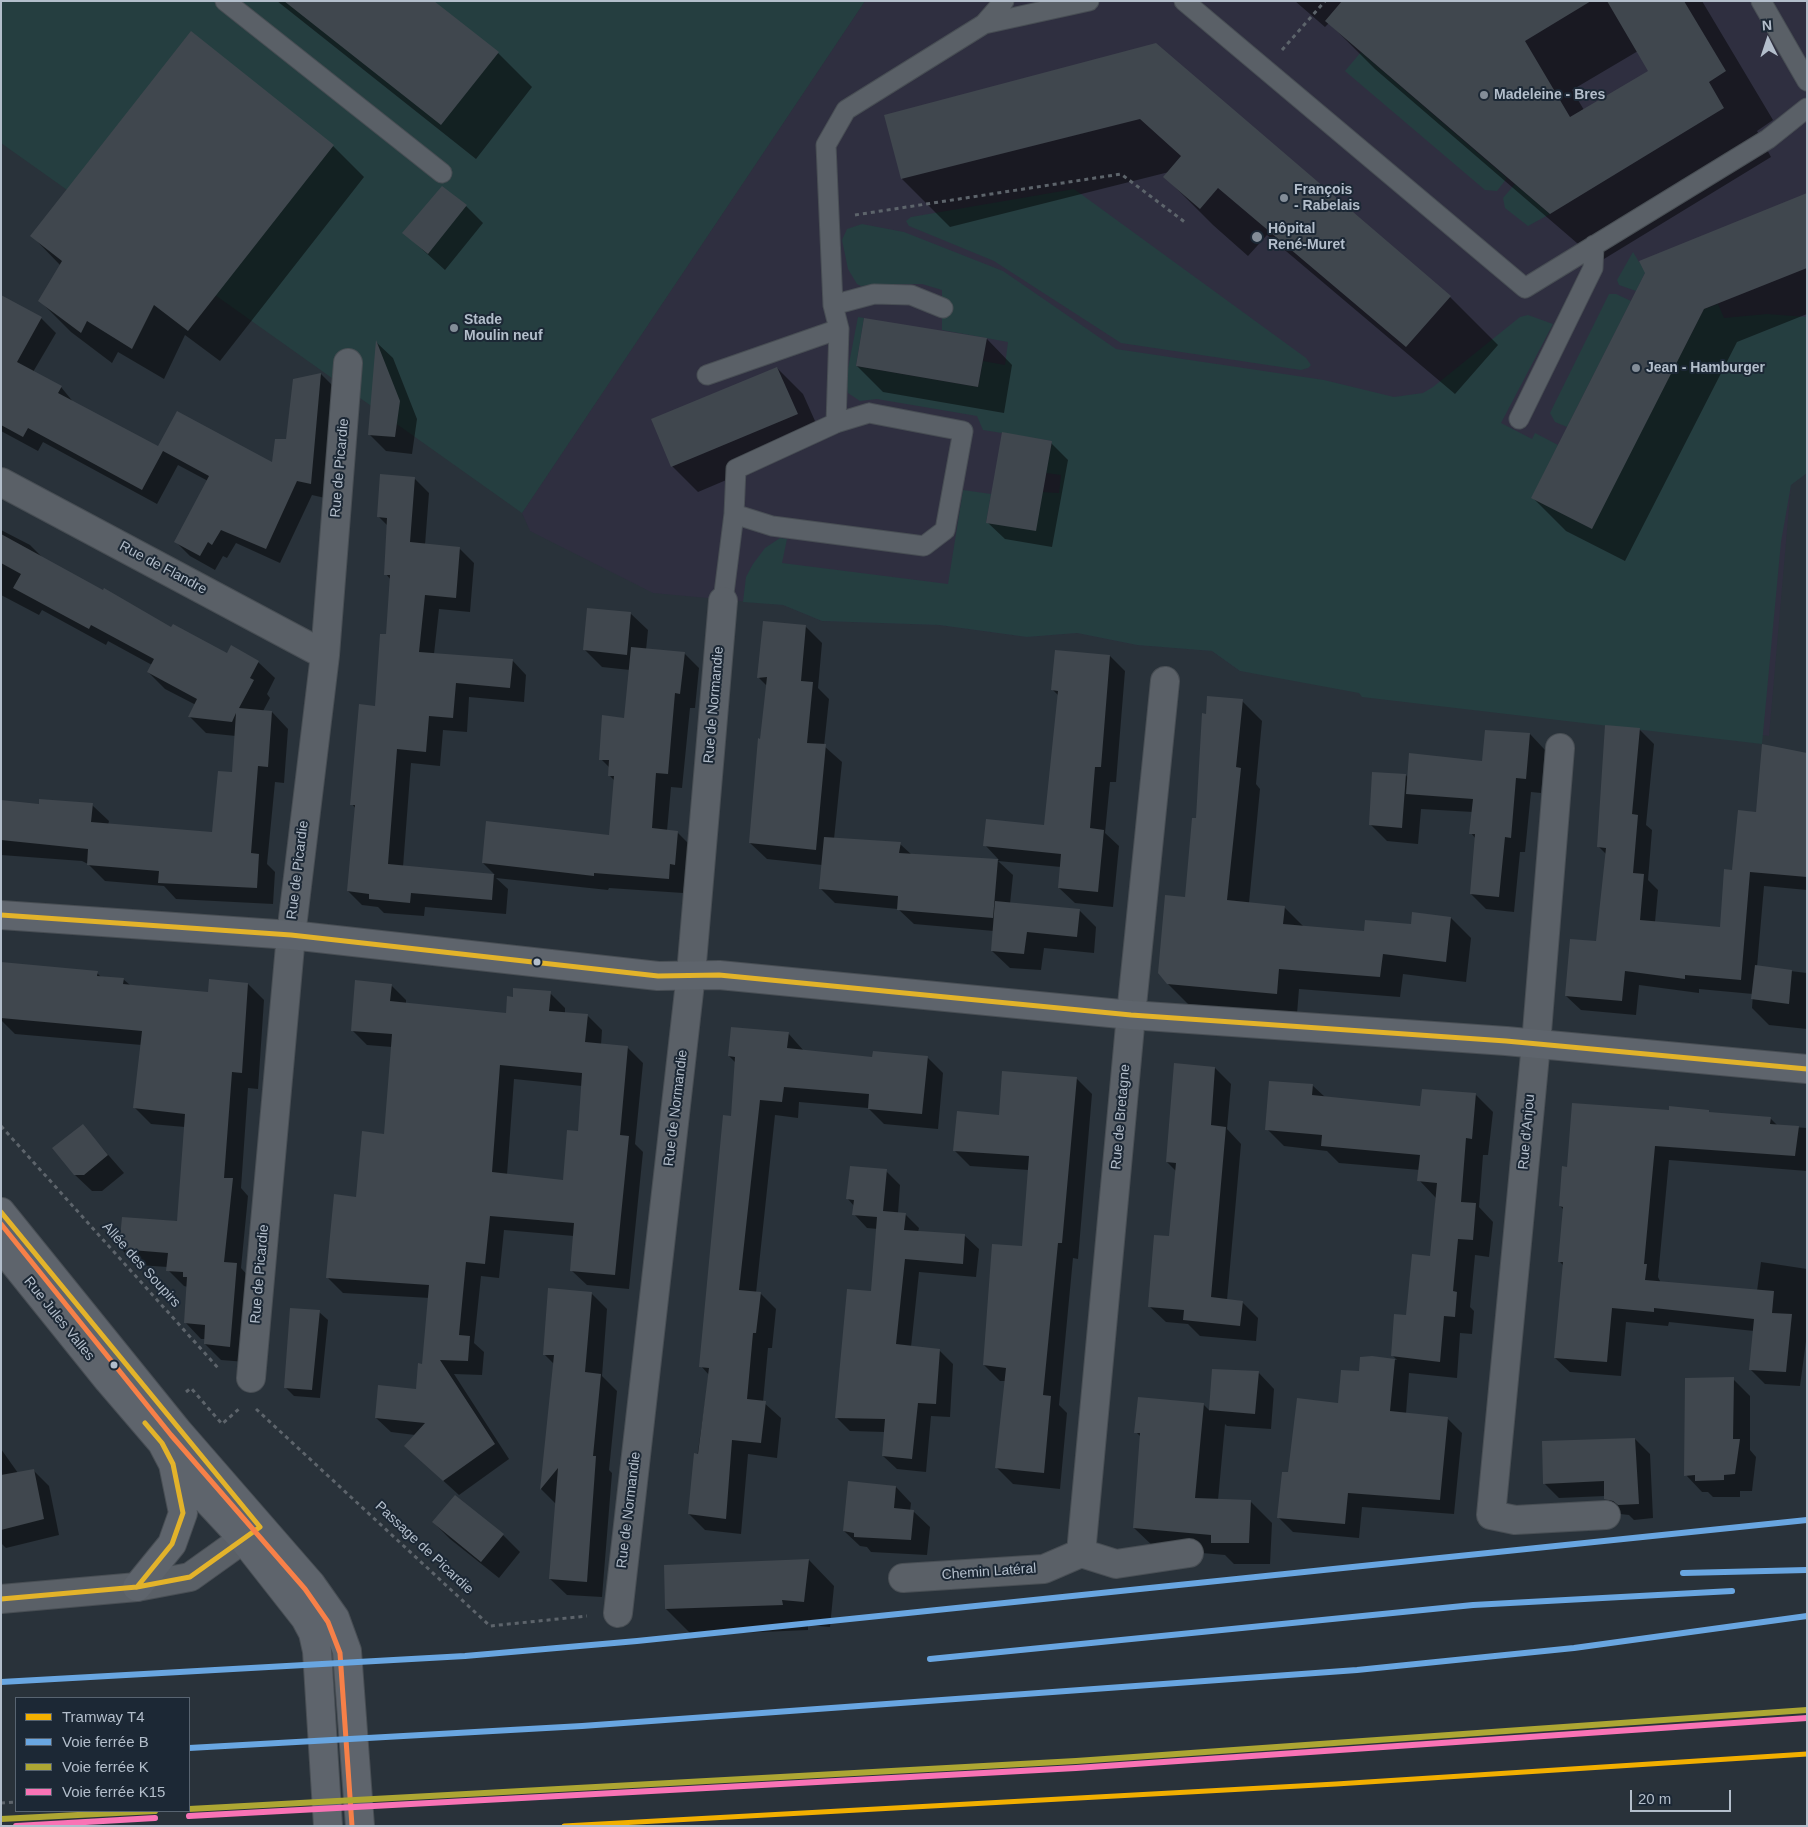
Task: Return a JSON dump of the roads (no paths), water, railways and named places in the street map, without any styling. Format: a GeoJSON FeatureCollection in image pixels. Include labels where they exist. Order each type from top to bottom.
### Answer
{"type":"FeatureCollection","features":[{"type":"Feature","properties":{"kind":"street","name":"Rue de Picardie"},"geometry":{"type":"LineString","coordinates":[[249,1390],[290,935],[325,655],[348,363]]}},
{"type":"Feature","properties":{"kind":"street","name":"Rue de Flandre"},"geometry":{"type":"LineString","coordinates":[[1,482],[325,655]]}},
{"type":"Feature","properties":{"kind":"street","name":"Rue de Normandie"},"geometry":{"type":"LineString","coordinates":[[618,1613],[691,974],[723,601]]}},
{"type":"Feature","properties":{"kind":"street","name":"Rue de Bretagne"},"geometry":{"type":"LineString","coordinates":[[1081,1553],[1130,1014],[1166,681]]}},
{"type":"Feature","properties":{"kind":"street","name":"Rue d'Anjou"},"geometry":{"type":"LineString","coordinates":[[1560,748],[1536,1044],[1491,1515],[1515,1520],[1606,1515]]}},
{"type":"Feature","properties":{"kind":"street"},"geometry":{"type":"LineString","coordinates":[[1,915],[290,935],[658,976],[691,974],[1130,1014],[1536,1044],[1807,1069]]}},
{"type":"Feature","properties":{"kind":"street","name":"Rue Jules Valles"},"geometry":{"type":"LineString","coordinates":[[1,1212],[251,1533],[313,1633],[317,1651],[328,1826]]}},
{"type":"Feature","properties":{"kind":"street","name":"Rue Jules Valles"},"geometry":{"type":"LineString","coordinates":[[1,1247],[108,1380],[162,1443],[173,1464],[325,1602],[335,1618],[346,1651],[360,1826]]}},
{"type":"Feature","properties":{"kind":"street"},"geometry":{"type":"LineString","coordinates":[[137,1587],[172,1544],[182,1513],[173,1464]]}},
{"type":"Feature","properties":{"kind":"street"},"geometry":{"type":"LineString","coordinates":[[1,1599],[137,1587],[190,1577],[251,1533]]}},
{"type":"Feature","properties":{"kind":"street"},"geometry":{"type":"LineString","coordinates":[[1081,1553],[1116,1564],[1189,1552]]}},
{"type":"Feature","properties":{"kind":"street","name":"Chemin Latéral"},"geometry":{"type":"LineString","coordinates":[[903,1578],[1044,1569],[1081,1553]]}},
{"type":"Feature","properties":{"kind":"lane"},"geometry":{"type":"LineString","coordinates":[[225,1],[442,173]]}},
{"type":"Feature","properties":{"kind":"lane"},"geometry":{"type":"LineString","coordinates":[[836,423],[839,329],[833,305],[826,145],[846,110],[984,24],[1004,1]]}},
{"type":"Feature","properties":{"kind":"lane"},"geometry":{"type":"LineString","coordinates":[[984,24],[1089,1]]}},
{"type":"Feature","properties":{"kind":"lane"},"geometry":{"type":"LineString","coordinates":[[1184,1],[1525,288],[1768,138],[1807,108]]}},
{"type":"Feature","properties":{"kind":"lane"},"geometry":{"type":"LineString","coordinates":[[1761,1],[1807,81]]}},
{"type":"Feature","properties":{"kind":"lane"},"geometry":{"type":"LineString","coordinates":[[1519,419],[1594,268],[1594,245]]}},
{"type":"Feature","properties":{"kind":"lane"},"geometry":{"type":"LineString","coordinates":[[833,305],[874,294],[912,295],[943,308]]}},
{"type":"Feature","properties":{"kind":"lane"},"geometry":{"type":"LineString","coordinates":[[707,375],[839,329]]}},
{"type":"Feature","properties":{"kind":"lane"},"geometry":{"type":"LineString","coordinates":[[723,601],[734,514],[736,469],[836,423],[868,412],[963,431],[945,530],[924,546],[772,526],[734,514]]}},
{"type":"Feature","properties":{"kind":"tram line","name":"T4"},"geometry":{"type":"LineString","coordinates":[[564,1826],[1336,1784],[1807,1754]]}},
{"type":"Feature","properties":{"kind":"rail line","name":"B"},"geometry":{"type":"LineString","coordinates":[[1,1682],[465,1656],[637,1641],[1807,1520]]}},
{"type":"Feature","properties":{"kind":"rail line","name":"B"},"geometry":{"type":"LineString","coordinates":[[1683,1573],[1807,1570]]}},
{"type":"Feature","properties":{"kind":"rail line","name":"B"},"geometry":{"type":"LineString","coordinates":[[930,1659],[1473,1605],[1732,1591]]}},
{"type":"Feature","properties":{"kind":"rail line","name":"B"},"geometry":{"type":"LineString","coordinates":[[190,1748],[582,1726],[1357,1670],[1574,1648],[1807,1616]]}},
{"type":"Feature","properties":{"kind":"rail line","name":"K"},"geometry":{"type":"LineString","coordinates":[[190,1809],[1076,1761],[1807,1710]]}},
{"type":"Feature","properties":{"kind":"rail line","name":"K15"},"geometry":{"type":"LineString","coordinates":[[189,1816],[1076,1768],[1807,1718]]}},
{"type":"Feature","properties":{"kind":"rail line","name":"K"},"geometry":{"type":"LineString","coordinates":[[1,1819],[136,1812]]}},
{"type":"Feature","properties":{"kind":"rail line","name":"K15"},"geometry":{"type":"LineString","coordinates":[[16,1826],[155,1818]]}},
{"type":"Feature","properties":{"kind":"place","name":"Madeleine - Bres"},"geometry":{"type":"Point","coordinates":[1484,95]}},
{"type":"Feature","properties":{"kind":"place","name":"François - Rabelais"},"geometry":{"type":"Point","coordinates":[1284,198]}},
{"type":"Feature","properties":{"kind":"place","name":"Hôpital René-Muret"},"geometry":{"type":"Point","coordinates":[1257,237]}},
{"type":"Feature","properties":{"kind":"place","name":"Stade Moulin neuf"},"geometry":{"type":"Point","coordinates":[454,328]}},
{"type":"Feature","properties":{"kind":"place","name":"Jean - Hamburger"},"geometry":{"type":"Point","coordinates":[1636,368]}}]}
